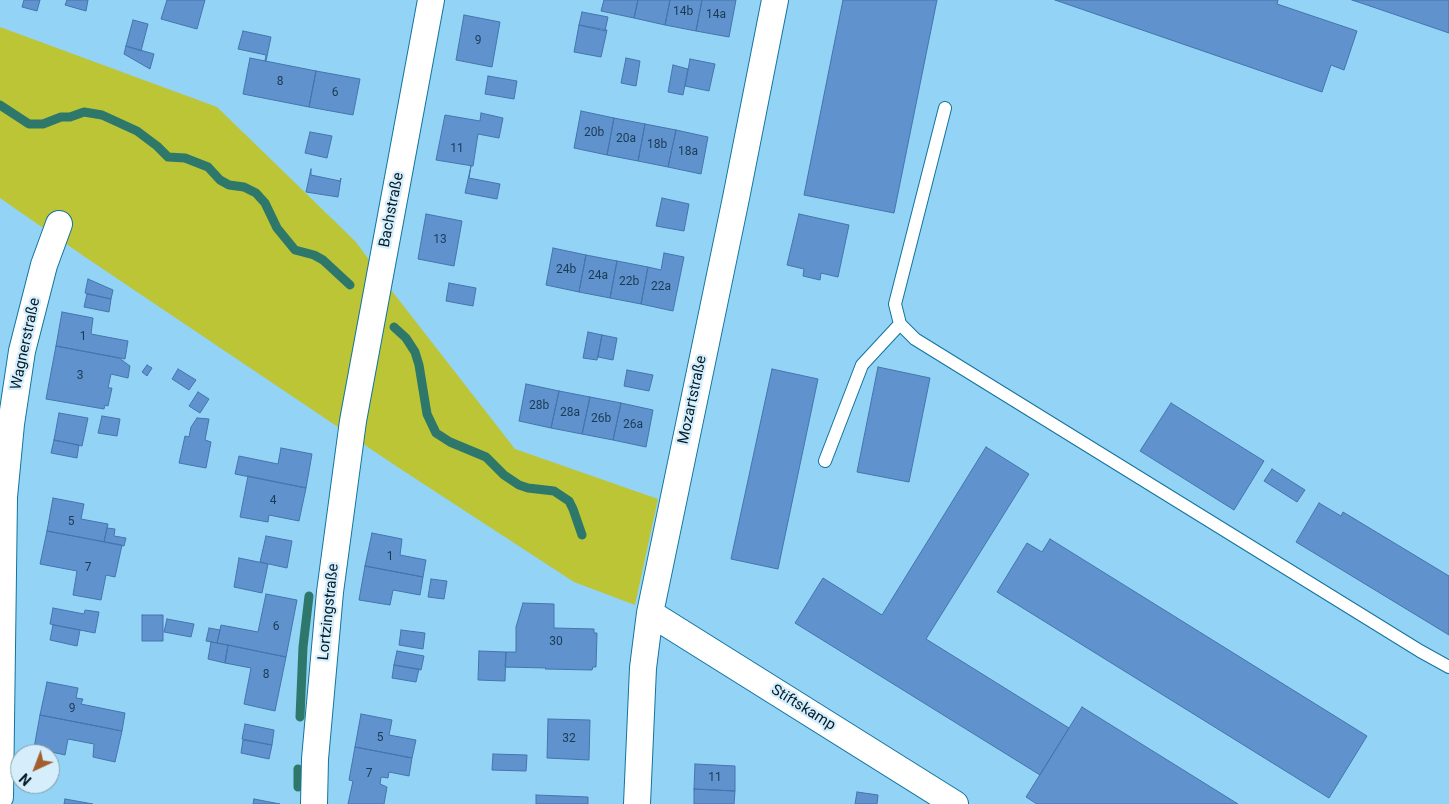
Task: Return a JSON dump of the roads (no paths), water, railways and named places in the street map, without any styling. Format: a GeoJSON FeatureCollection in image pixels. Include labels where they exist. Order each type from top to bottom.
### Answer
{"type":"FeatureCollection","features":[{"type":"Feature","properties":{"kind":"street","name":"Bachstraße"},"geometry":{"type":"LineString","coordinates":[[352,421],[431,0]]}},
{"type":"Feature","properties":{"kind":"street","name":"Mozartstraße"},"geometry":{"type":"LineString","coordinates":[[637,804],[643,668],[650,613],[775,0]]}},
{"type":"Feature","properties":{"kind":"street","name":"Wagnerstraße"},"geometry":{"type":"LineString","coordinates":[[0,797],[4,497],[11,424],[22,351],[44,265],[59,224]]}},
{"type":"Feature","properties":{"kind":"street","name":"Lortzingstraße"},"geometry":{"type":"LineString","coordinates":[[314,804],[314,759],[330,592],[352,421]]}},
{"type":"Feature","properties":{"kind":"street","name":"Stiftskamp"},"geometry":{"type":"LineString","coordinates":[[650,613],[955,804]]}},
{"type":"Feature","properties":{"kind":"lane"},"geometry":{"type":"LineString","coordinates":[[945,108],[895,304],[900,324],[915,339],[1420,651],[1449,667]]}},
{"type":"Feature","properties":{"kind":"lane"},"geometry":{"type":"LineString","coordinates":[[825,461],[862,365],[900,324]]}},
{"type":"Feature","properties":{"kind":"waterway"},"geometry":{"type":"LineString","coordinates":[[0,105],[29,124],[43,124],[61,117],[70,117],[84,112],[102,115],[137,131],[168,157],[185,158],[208,167],[220,180],[229,185],[244,187],[256,193],[265,203],[277,228],[295,250],[314,255],[323,260],[350,285]]}},
{"type":"Feature","properties":{"kind":"waterway"},"geometry":{"type":"LineString","coordinates":[[394,327],[406,338],[415,352],[427,414],[436,433],[450,442],[486,457],[504,475],[519,485],[554,491],[569,501],[582,535]]}},
{"type":"Feature","properties":{"kind":"waterway"},"geometry":{"type":"LineString","coordinates":[[300,717],[303,647],[309,596]]}},
{"type":"Feature","properties":{"kind":"waterway"},"geometry":{"type":"LineString","coordinates":[[298,769],[298,787]]}}]}
